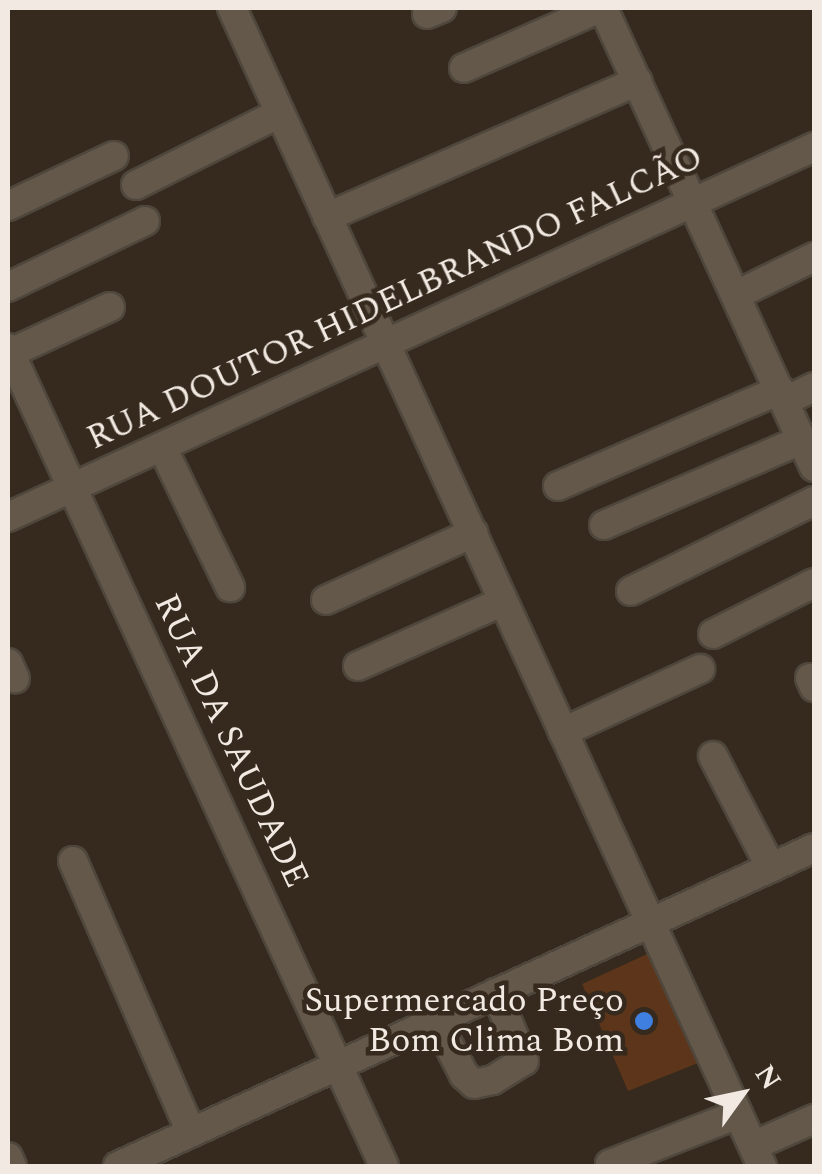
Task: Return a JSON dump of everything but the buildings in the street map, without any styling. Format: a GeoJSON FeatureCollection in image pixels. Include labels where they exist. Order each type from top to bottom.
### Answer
{"type":"FeatureCollection","features":[{"type":"Feature","properties":{"kind":"street"},"geometry":{"type":"LineString","coordinates":[[232,8],[758,1156],[814,1119]]}},
{"type":"Feature","properties":{"kind":"street"},"geometry":{"type":"LineString","coordinates":[[464,68],[607,9],[814,467]]}},
{"type":"Feature","properties":{"kind":"street"},"geometry":{"type":"LineString","coordinates":[[328,217],[638,82]]}},
{"type":"Feature","properties":{"kind":"street"},"geometry":{"type":"LineString","coordinates":[[136,185],[280,113]]}},
{"type":"Feature","properties":{"kind":"street","name":"RUA DOUTOR HIDELBRANDO FALCÃO"},"geometry":{"type":"LineString","coordinates":[[8,517],[72,487],[166,454],[384,344],[814,146]]}},
{"type":"Feature","properties":{"kind":"street"},"geometry":{"type":"LineString","coordinates":[[8,206],[114,156]]}},
{"type":"Feature","properties":{"kind":"street"},"geometry":{"type":"LineString","coordinates":[[8,287],[145,221]]}},
{"type":"Feature","properties":{"kind":"street"},"geometry":{"type":"LineString","coordinates":[[736,295],[814,257]]}},
{"type":"Feature","properties":{"kind":"street"},"geometry":{"type":"LineString","coordinates":[[11,363],[110,307]]}},
{"type":"Feature","properties":{"kind":"street","name":"RUA DA SAUDADE"},"geometry":{"type":"LineString","coordinates":[[11,363],[72,487],[384,1166]]}},
{"type":"Feature","properties":{"kind":"street"},"geometry":{"type":"LineString","coordinates":[[558,486],[782,396],[814,387]]}},
{"type":"Feature","properties":{"kind":"street"},"geometry":{"type":"LineString","coordinates":[[604,525],[801,440]]}},
{"type":"Feature","properties":{"kind":"street"},"geometry":{"type":"LineString","coordinates":[[166,454],[230,587]]}},
{"type":"Feature","properties":{"kind":"street"},"geometry":{"type":"LineString","coordinates":[[631,591],[814,501]]}},
{"type":"Feature","properties":{"kind":"street"},"geometry":{"type":"LineString","coordinates":[[326,600],[473,533]]}},
{"type":"Feature","properties":{"kind":"street"},"geometry":{"type":"LineString","coordinates":[[713,634],[814,583]]}},
{"type":"Feature","properties":{"kind":"street"},"geometry":{"type":"LineString","coordinates":[[358,666],[502,602]]}},
{"type":"Feature","properties":{"kind":"street"},"geometry":{"type":"LineString","coordinates":[[563,732],[700,669]]}},
{"type":"Feature","properties":{"kind":"street"},"geometry":{"type":"LineString","coordinates":[[714,756],[771,868]]}},
{"type":"Feature","properties":{"kind":"street"},"geometry":{"type":"LineString","coordinates":[[118,1166],[814,848]]}},
{"type":"Feature","properties":{"kind":"street"},"geometry":{"type":"LineString","coordinates":[[72,862],[191,1133]]}},
{"type":"Feature","properties":{"kind":"street"},"geometry":{"type":"LineString","coordinates":[[436,1020],[464,1075],[474,1084],[493,1080],[524,1061],[496,993]]}},
{"type":"Feature","properties":{"kind":"street"},"geometry":{"type":"LineString","coordinates":[[610,1164],[738,1114]]}},
{"type":"Feature","properties":{"kind":"street"},"geometry":{"type":"LineString","coordinates":[[8,1157],[12,1166]]}},
{"type":"Feature","properties":{"kind":"place","name":"Supermercado Preço Bom Clima Bom"},"geometry":{"type":"Point","coordinates":[644,1021]}}]}
